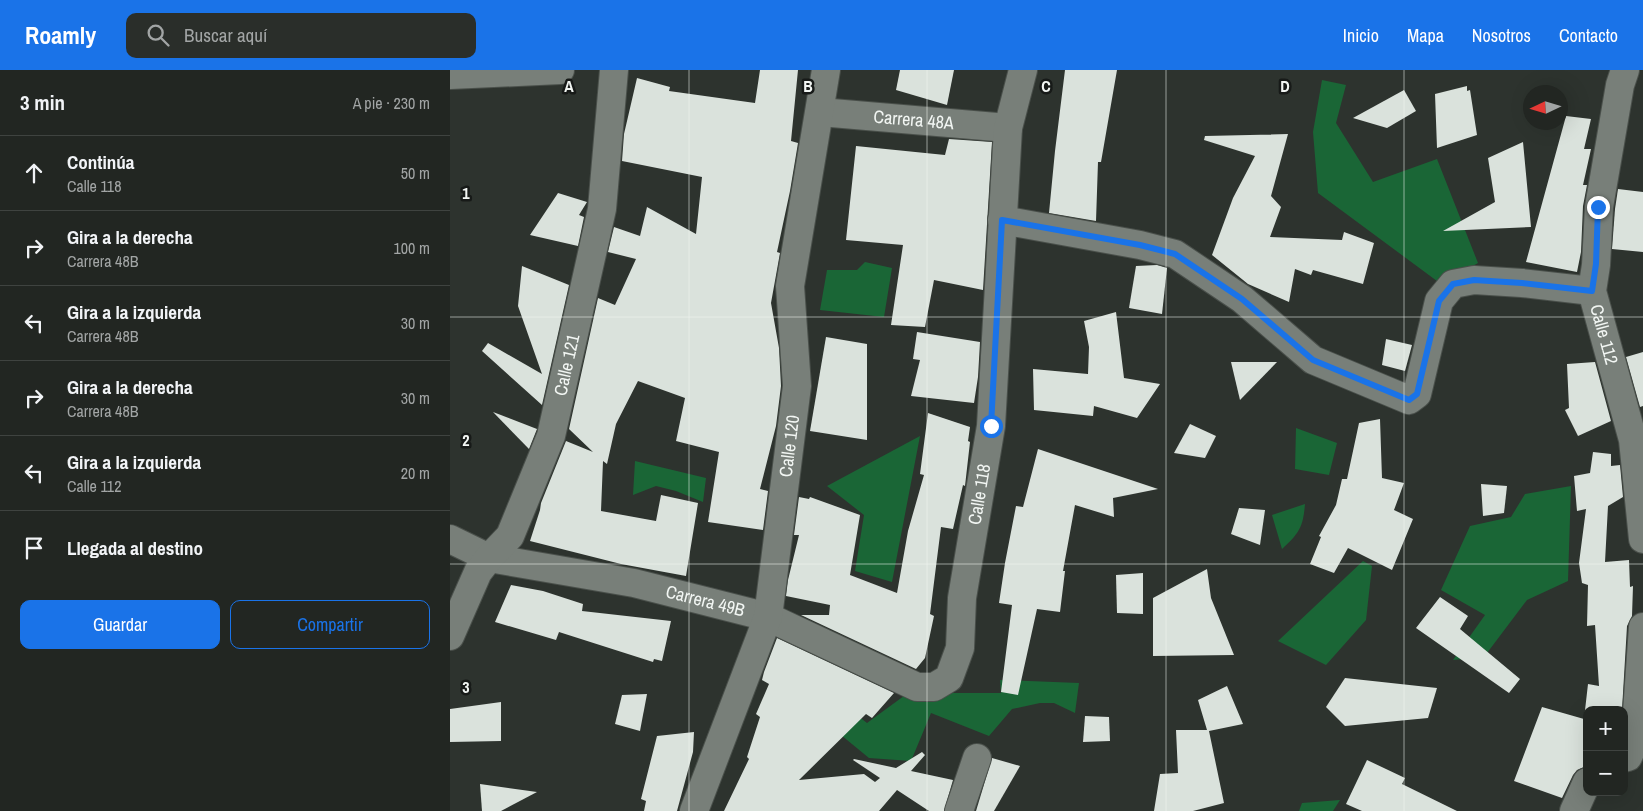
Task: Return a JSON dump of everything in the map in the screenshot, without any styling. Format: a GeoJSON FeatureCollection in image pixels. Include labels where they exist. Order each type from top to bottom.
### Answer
{"type":"FeatureCollection","features":[{"type":"Feature","properties":{"kind":"street"},"geometry":{"type":"LineString","coordinates":[[450,75],[560,70]]}},
{"type":"Feature","properties":{"kind":"street","name":"Calle 121"},"geometry":{"type":"LineString","coordinates":[[450,636],[478,572],[510,536],[551,436],[602,209],[614,70]]}},
{"type":"Feature","properties":{"kind":"street","name":"Calle 120"},"geometry":{"type":"LineString","coordinates":[[694,811],[768,617],[797,386],[790,286],[826,70]]}},
{"type":"Feature","properties":{"kind":"street","name":"Calle 118"},"geometry":{"type":"LineString","coordinates":[[949,678],[960,648],[962,598],[991,426],[1008,128],[1023,70]]}},
{"type":"Feature","properties":{"kind":"street","name":"Calle 112"},"geometry":{"type":"LineString","coordinates":[[1625,70],[1620,85],[1598,207],[1596,264],[1592,291],[1633,440],[1643,539]]}},
{"type":"Feature","properties":{"kind":"street","name":"Carrera 48A"},"geometry":{"type":"LineString","coordinates":[[820,112],[1008,128]]}},
{"type":"Feature","properties":{"kind":"street"},"geometry":{"type":"LineString","coordinates":[[1002,220],[1140,245],[1175,254],[1242,299],[1313,360],[1409,400],[1417,394],[1439,301],[1453,284],[1474,280],[1592,291]]}},
{"type":"Feature","properties":{"kind":"street","name":"Carrera 49B"},"geometry":{"type":"LineString","coordinates":[[451,535],[489,558],[634,583],[768,617],[917,688],[934,687],[949,678]]}},
{"type":"Feature","properties":{"kind":"street"},"geometry":{"type":"LineString","coordinates":[[1628,757],[1635,741],[1643,628]]}},
{"type":"Feature","properties":{"kind":"street"},"geometry":{"type":"LineString","coordinates":[[959,811],[977,758]]}},
{"type":"Feature","properties":{"kind":"street"},"geometry":{"type":"LineString","coordinates":[[1574,811],[1583,791]]}},
{"type":"Feature","properties":{"kind":"green space"},"geometry":{"type":"Polygon","coordinates":[[[1322,80],[1346,85],[1336,123],[1373,182],[1437,159],[1478,263],[1441,284],[1318,193],[1313,132],[1322,80]]]}},
{"type":"Feature","properties":{"kind":"green space"},"geometry":{"type":"Polygon","coordinates":[[[865,262],[892,268],[884,317],[820,310],[827,270],[857,270],[865,262]]]}},
{"type":"Feature","properties":{"kind":"green space"},"geometry":{"type":"Polygon","coordinates":[[[1296,428],[1337,443],[1329,475],[1295,469],[1296,428]]]}},
{"type":"Feature","properties":{"kind":"green space"},"geometry":{"type":"Polygon","coordinates":[[[920,436],[892,582],[855,571],[864,515],[827,486],[920,436]]]}},
{"type":"Feature","properties":{"kind":"green space"},"geometry":{"type":"Polygon","coordinates":[[[635,461],[706,478],[703,502],[676,491],[656,486],[633,495],[635,461]]]}},
{"type":"Feature","properties":{"kind":"green space"},"geometry":{"type":"Polygon","coordinates":[[[1571,486],[1568,581],[1527,600],[1484,657],[1453,660],[1485,615],[1441,590],[1470,526],[1511,517],[1525,494],[1571,486]]]}},
{"type":"Feature","properties":{"kind":"green space"},"geometry":{"type":"Polygon","coordinates":[[[1305,504],[1303,519],[1299,529],[1282,549],[1272,515],[1305,504]]]}},
{"type":"Feature","properties":{"kind":"green space"},"geometry":{"type":"Polygon","coordinates":[[[1363,561],[1372,566],[1366,620],[1326,665],[1278,641],[1363,561]]]}},
{"type":"Feature","properties":{"kind":"green space"},"geometry":{"type":"Polygon","coordinates":[[[1000,680],[1079,683],[1075,713],[1054,703],[1040,703],[1012,709],[989,736],[931,713],[911,761],[869,758],[808,708],[821,687],[867,723],[908,693],[1001,693],[1000,680]]]}},
{"type":"Feature","properties":{"kind":"green space"},"geometry":{"type":"Polygon","coordinates":[[[1340,800],[1333,811],[1299,811],[1302,803],[1340,800]]]}},
{"type":"Feature","properties":{"kind":"building"},"geometry":{"type":"Polygon","coordinates":[[[760,70],[798,70],[791,141],[798,143],[777,252],[780,253],[771,303],[779,348],[781,386],[776,426],[760,489],[768,491],[763,530],[708,522],[719,452],[676,441],[685,398],[638,381],[616,424],[607,464],[603,461],[601,511],[656,521],[661,495],[698,503],[686,576],[621,564],[530,541],[541,503],[566,441],[593,452],[569,429],[598,298],[615,305],[636,259],[608,252],[614,227],[640,236],[647,207],[696,234],[702,177],[622,161],[624,134],[637,78],[670,87],[669,91],[755,103],[760,70]]]}},
{"type":"Feature","properties":{"kind":"building"},"geometry":{"type":"Polygon","coordinates":[[[900,70],[954,70],[947,105],[896,90],[900,70]]]}},
{"type":"Feature","properties":{"kind":"building"},"geometry":{"type":"Polygon","coordinates":[[[1065,70],[1117,70],[1101,162],[1098,162],[1096,221],[1049,213],[1065,70]]]}},
{"type":"Feature","properties":{"kind":"building"},"geometry":{"type":"Polygon","coordinates":[[[1467,86],[1467,91],[1470,90],[1477,135],[1437,148],[1435,94],[1467,86]]]}},
{"type":"Feature","properties":{"kind":"building"},"geometry":{"type":"Polygon","coordinates":[[[1404,90],[1416,111],[1387,128],[1353,118],[1404,90]]]}},
{"type":"Feature","properties":{"kind":"building"},"geometry":{"type":"Polygon","coordinates":[[[1568,116],[1591,119],[1584,149],[1591,149],[1583,185],[1587,185],[1583,206],[1581,252],[1577,272],[1526,262],[1562,130],[1568,130],[1568,116]]]}},
{"type":"Feature","properties":{"kind":"building"},"geometry":{"type":"Polygon","coordinates":[[[1288,134],[1271,196],[1281,207],[1270,237],[1342,240],[1344,232],[1374,243],[1363,284],[1313,270],[1311,275],[1295,269],[1289,302],[1248,284],[1212,255],[1233,198],[1255,156],[1204,140],[1205,136],[1288,134]]]}},
{"type":"Feature","properties":{"kind":"building"},"geometry":{"type":"Polygon","coordinates":[[[949,139],[992,142],[983,290],[934,280],[925,327],[891,325],[903,245],[846,240],[856,146],[945,155],[949,139]]]}},
{"type":"Feature","properties":{"kind":"building"},"geometry":{"type":"Polygon","coordinates":[[[1523,142],[1531,227],[1443,231],[1495,202],[1488,158],[1523,142]]]}},
{"type":"Feature","properties":{"kind":"building"},"geometry":{"type":"Polygon","coordinates":[[[1618,189],[1643,192],[1643,252],[1612,249],[1618,189]]]}},
{"type":"Feature","properties":{"kind":"building"},"geometry":{"type":"Polygon","coordinates":[[[558,193],[587,202],[579,215],[584,217],[578,246],[530,235],[558,193]]]}},
{"type":"Feature","properties":{"kind":"building"},"geometry":{"type":"Polygon","coordinates":[[[1157,265],[1167,268],[1162,314],[1129,308],[1136,266],[1157,265]]]}},
{"type":"Feature","properties":{"kind":"building"},"geometry":{"type":"Polygon","coordinates":[[[522,266],[569,285],[542,405],[482,351],[488,343],[542,374],[518,306],[522,266]]]}},
{"type":"Feature","properties":{"kind":"building"},"geometry":{"type":"Polygon","coordinates":[[[1116,312],[1124,378],[1160,384],[1137,418],[1094,406],[1093,416],[1034,410],[1033,369],[1088,374],[1089,347],[1084,321],[1116,312]]]}},
{"type":"Feature","properties":{"kind":"building"},"geometry":{"type":"Polygon","coordinates":[[[917,332],[980,342],[974,403],[911,396],[920,360],[913,359],[917,332]]]}},
{"type":"Feature","properties":{"kind":"building"},"geometry":{"type":"Polygon","coordinates":[[[826,337],[867,344],[867,440],[810,431],[826,337]]]}},
{"type":"Feature","properties":{"kind":"building"},"geometry":{"type":"Polygon","coordinates":[[[1386,339],[1412,345],[1405,371],[1382,365],[1386,339]]]}},
{"type":"Feature","properties":{"kind":"building"},"geometry":{"type":"Polygon","coordinates":[[[1643,352],[1643,406],[1640,407],[1626,357],[1643,352]]]}},
{"type":"Feature","properties":{"kind":"building"},"geometry":{"type":"Polygon","coordinates":[[[1231,362],[1277,362],[1240,400],[1231,362]]]}},
{"type":"Feature","properties":{"kind":"building"},"geometry":{"type":"Polygon","coordinates":[[[1595,362],[1611,421],[1578,436],[1565,410],[1569,408],[1567,364],[1595,362]]]}},
{"type":"Feature","properties":{"kind":"building"},"geometry":{"type":"Polygon","coordinates":[[[493,412],[537,429],[529,449],[493,412]]]}},
{"type":"Feature","properties":{"kind":"building"},"geometry":{"type":"Polygon","coordinates":[[[928,413],[970,427],[968,441],[970,442],[965,486],[963,485],[953,529],[941,527],[930,614],[934,616],[925,658],[916,669],[801,615],[829,615],[830,605],[786,596],[799,535],[794,535],[799,497],[809,499],[810,497],[860,515],[850,575],[897,593],[908,531],[924,475],[920,474],[928,413]]]}},
{"type":"Feature","properties":{"kind":"building"},"geometry":{"type":"Polygon","coordinates":[[[1380,419],[1382,478],[1404,483],[1394,510],[1413,519],[1392,570],[1348,548],[1334,573],[1310,564],[1321,537],[1319,536],[1336,505],[1342,479],[1347,479],[1359,423],[1380,419]]]}},
{"type":"Feature","properties":{"kind":"building"},"geometry":{"type":"Polygon","coordinates":[[[1190,424],[1216,436],[1205,458],[1174,453],[1190,424]]]}},
{"type":"Feature","properties":{"kind":"building"},"geometry":{"type":"Polygon","coordinates":[[[1038,449],[1158,489],[1113,498],[1114,517],[1075,505],[1063,571],[1065,571],[1060,612],[1037,609],[1018,695],[1001,692],[1012,605],[999,603],[1016,506],[1023,507],[1038,449]]]}},
{"type":"Feature","properties":{"kind":"building"},"geometry":{"type":"Polygon","coordinates":[[[1593,452],[1611,454],[1611,466],[1620,465],[1623,497],[1608,506],[1605,562],[1629,560],[1630,587],[1633,586],[1632,616],[1627,626],[1622,706],[1585,706],[1588,684],[1599,686],[1595,625],[1587,626],[1588,585],[1582,583],[1579,563],[1586,509],[1577,511],[1574,476],[1590,473],[1593,452]]]}},
{"type":"Feature","properties":{"kind":"building"},"geometry":{"type":"Polygon","coordinates":[[[1481,484],[1507,486],[1504,513],[1483,516],[1481,484]]]}},
{"type":"Feature","properties":{"kind":"building"},"geometry":{"type":"Polygon","coordinates":[[[1239,508],[1265,510],[1260,545],[1231,534],[1239,508]]]}},
{"type":"Feature","properties":{"kind":"building"},"geometry":{"type":"Polygon","coordinates":[[[1207,569],[1211,598],[1234,655],[1153,656],[1153,598],[1207,569]]]}},
{"type":"Feature","properties":{"kind":"building"},"geometry":{"type":"Polygon","coordinates":[[[1143,573],[1143,614],[1117,613],[1116,575],[1143,573]]]}},
{"type":"Feature","properties":{"kind":"building"},"geometry":{"type":"Polygon","coordinates":[[[511,585],[543,591],[583,604],[582,611],[671,621],[662,661],[654,659],[653,662],[559,632],[556,640],[495,622],[511,585]]]}},
{"type":"Feature","properties":{"kind":"building"},"geometry":{"type":"Polygon","coordinates":[[[1440,597],[1468,616],[1460,629],[1520,679],[1509,693],[1416,628],[1440,597]]]}},
{"type":"Feature","properties":{"kind":"building"},"geometry":{"type":"Polygon","coordinates":[[[777,638],[894,693],[872,718],[866,714],[799,780],[864,774],[875,782],[880,778],[854,759],[896,768],[922,752],[925,755],[911,771],[953,780],[944,811],[929,811],[897,790],[879,811],[724,811],[749,759],[747,757],[760,717],[756,714],[769,684],[762,680],[777,638]]]}},
{"type":"Feature","properties":{"kind":"building"},"geometry":{"type":"Polygon","coordinates":[[[1345,678],[1437,688],[1428,718],[1345,726],[1326,707],[1345,678]]]}},
{"type":"Feature","properties":{"kind":"building"},"geometry":{"type":"Polygon","coordinates":[[[1227,686],[1243,724],[1209,731],[1224,803],[1193,811],[1154,811],[1160,774],[1178,773],[1176,730],[1207,730],[1198,700],[1227,686]]]}},
{"type":"Feature","properties":{"kind":"building"},"geometry":{"type":"Polygon","coordinates":[[[647,694],[640,731],[615,724],[622,695],[647,694]]]}},
{"type":"Feature","properties":{"kind":"building"},"geometry":{"type":"Polygon","coordinates":[[[501,702],[501,741],[450,742],[450,709],[501,702]]]}},
{"type":"Feature","properties":{"kind":"building"},"geometry":{"type":"Polygon","coordinates":[[[1542,707],[1583,719],[1583,767],[1577,770],[1573,775],[1562,798],[1514,781],[1542,707]]]}},
{"type":"Feature","properties":{"kind":"building"},"geometry":{"type":"Polygon","coordinates":[[[1085,716],[1109,717],[1110,741],[1083,742],[1085,716]]]}},
{"type":"Feature","properties":{"kind":"building"},"geometry":{"type":"Polygon","coordinates":[[[694,732],[693,752],[677,811],[644,811],[646,801],[641,799],[657,736],[694,732]]]}},
{"type":"Feature","properties":{"kind":"building"},"geometry":{"type":"Polygon","coordinates":[[[992,758],[1020,766],[994,811],[976,811],[992,758]]]}},
{"type":"Feature","properties":{"kind":"building"},"geometry":{"type":"Polygon","coordinates":[[[1367,760],[1405,778],[1402,784],[1457,811],[1362,811],[1346,804],[1367,760]]]}},
{"type":"Feature","properties":{"kind":"building"},"geometry":{"type":"Polygon","coordinates":[[[480,784],[537,792],[501,811],[482,811],[480,784]]]}},
{"type":"Feature","properties":{"kind":"route"},"geometry":{"type":"LineString","coordinates":[[991,426],[1002,220],[1140,245],[1175,254],[1242,299],[1313,360],[1409,400],[1417,394],[1439,301],[1453,284],[1474,280],[1592,291],[1596,264],[1598,207]]}}]}
